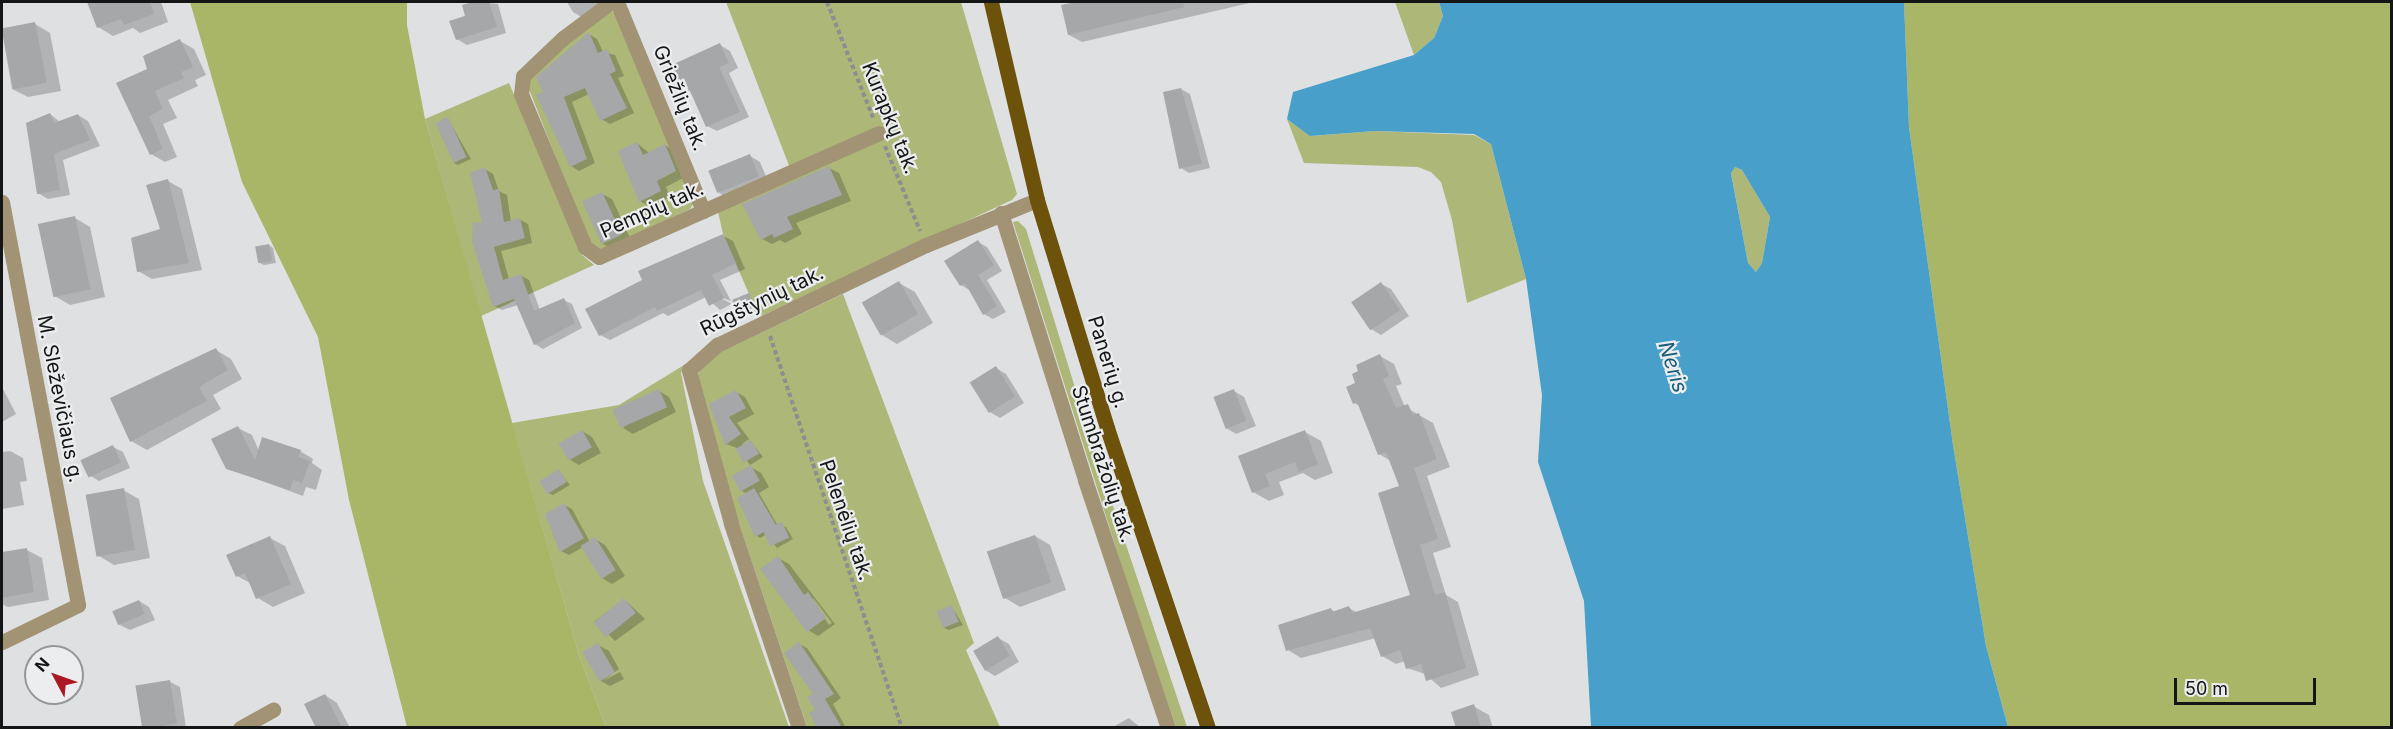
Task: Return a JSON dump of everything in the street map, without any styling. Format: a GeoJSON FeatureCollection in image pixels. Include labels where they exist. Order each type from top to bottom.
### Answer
{"type":"FeatureCollection","features":[{"type":"Feature","properties":{"kind":"main road","name":"Panerių g."},"geometry":{"type":"LineString","coordinates":[[991,2],[1037,200],[1107,428],[1208,728]]}},
{"type":"Feature","properties":{"kind":"street","name":"Pempių tak."},"geometry":{"type":"LineString","coordinates":[[611,2],[563,38],[524,76],[521,94],[585,247],[599,257],[879,134]]}},
{"type":"Feature","properties":{"kind":"street","name":"Griežlių tak."},"geometry":{"type":"LineString","coordinates":[[617,2],[703,210]]}},
{"type":"Feature","properties":{"kind":"street","name":"Rūgštynių tak."},"geometry":{"type":"LineString","coordinates":[[799,728],[732,523],[689,370],[717,345],[926,245],[1037,200]]}},
{"type":"Feature","properties":{"kind":"street","name":"M. Sleževičiaus g."},"geometry":{"type":"LineString","coordinates":[[2,202],[4,228],[78,605],[2,642]]}},
{"type":"Feature","properties":{"kind":"street","name":"Stumbražolių tak."},"geometry":{"type":"LineString","coordinates":[[1001,213],[1084,480],[1168,728]]}},
{"type":"Feature","properties":{"kind":"street"},"geometry":{"type":"LineString","coordinates":[[240,728],[273,710]]}},
{"type":"Feature","properties":{"kind":"path","name":"Kurapkų tak."},"geometry":{"type":"LineString","coordinates":[[826,2],[926,245]]}},
{"type":"Feature","properties":{"kind":"path","name":"Pelenėlių tak."},"geometry":{"type":"LineString","coordinates":[[768,321],[774,357],[902,728]]}},
{"type":"Feature","properties":{"kind":"green space"},"geometry":{"type":"Polygon","coordinates":[[[190,2],[407,2],[407,25],[425,119],[579,655],[606,727],[407,727],[349,500],[318,337],[242,182],[190,2]]]}},
{"type":"Feature","properties":{"kind":"green space"},"geometry":{"type":"Polygon","coordinates":[[[726,2],[961,2],[1017,194],[1012,200],[759,317],[723,234],[718,212],[793,176],[726,2]]]}},
{"type":"Feature","properties":{"kind":"green space"},"geometry":{"type":"Polygon","coordinates":[[[1395,2],[1439,2],[1443,16],[1434,38],[1414,55],[1395,2]]]}},
{"type":"Feature","properties":{"kind":"green space"},"geometry":{"type":"Polygon","coordinates":[[[1904,2],[2391,2],[2391,727],[2008,727],[1986,646],[1953,445],[1909,127],[1904,2]]]}},
{"type":"Feature","properties":{"kind":"green space"},"geometry":{"type":"Polygon","coordinates":[[[609,10],[617,14],[695,201],[690,209],[600,252],[590,245],[527,84],[529,76],[609,10]]]}},
{"type":"Feature","properties":{"kind":"green space"},"geometry":{"type":"Polygon","coordinates":[[[509,83],[582,255],[594,265],[481,316],[425,119],[509,83]]]}},
{"type":"Feature","properties":{"kind":"green space"},"geometry":{"type":"Polygon","coordinates":[[[1287,119],[1311,136],[1375,131],[1474,135],[1491,144],[1526,279],[1467,303],[1452,220],[1441,182],[1431,172],[1418,167],[1304,163],[1287,119]]]}},
{"type":"Feature","properties":{"kind":"green space"},"geometry":{"type":"Polygon","coordinates":[[[1735,167],[1742,170],[1770,217],[1762,263],[1756,272],[1748,263],[1731,172],[1735,167]]]}},
{"type":"Feature","properties":{"kind":"green space"},"geometry":{"type":"Polygon","coordinates":[[[1018,221],[1026,229],[1094,449],[1187,727],[1176,727],[1129,589],[1013,222],[1018,221]]]}},
{"type":"Feature","properties":{"kind":"green space"},"geometry":{"type":"Polygon","coordinates":[[[843,294],[974,643],[966,650],[1000,727],[807,727],[706,424],[696,378],[706,359],[843,294]]]}},
{"type":"Feature","properties":{"kind":"green space"},"geometry":{"type":"Polygon","coordinates":[[[684,365],[681,373],[703,481],[789,727],[606,727],[579,655],[512,423],[619,405],[684,365]]]}},
{"type":"Feature","properties":{"kind":"water","name":"Neris"},"geometry":{"type":"Polygon","coordinates":[[[1439,2],[1904,2],[1909,127],[1953,445],[1986,646],[2008,727],[1591,727],[1584,601],[1538,462],[1542,395],[1526,279],[1491,144],[1474,134],[1375,131],[1310,136],[1287,119],[1293,92],[1414,55],[1434,38],[1443,16],[1439,2]],[[1735,167],[1731,173],[1748,263],[1756,272],[1762,263],[1770,217],[1742,170],[1735,167]]]}},
{"type":"Feature","properties":{"kind":"building"},"geometry":{"type":"Polygon","coordinates":[[[87,2],[150,2],[154,14],[124,25],[121,19],[97,28],[87,2]]]}},
{"type":"Feature","properties":{"kind":"building"},"geometry":{"type":"Polygon","coordinates":[[[489,2],[497,27],[456,40],[449,21],[465,16],[462,5],[489,2]]]}},
{"type":"Feature","properties":{"kind":"building"},"geometry":{"type":"Polygon","coordinates":[[[1076,2],[1183,2],[1184,7],[1068,35],[1061,5],[1076,2]]]}},
{"type":"Feature","properties":{"kind":"building"},"geometry":{"type":"Polygon","coordinates":[[[35,22],[47,83],[13,89],[2,28],[35,22]]]}},
{"type":"Feature","properties":{"kind":"building"},"geometry":{"type":"Polygon","coordinates":[[[589,32],[598,53],[607,49],[616,71],[610,74],[627,108],[600,121],[585,88],[564,97],[587,159],[570,167],[536,95],[543,92],[536,77],[589,32]]]}},
{"type":"Feature","properties":{"kind":"building"},"geometry":{"type":"Polygon","coordinates":[[[180,39],[193,67],[181,72],[184,78],[155,91],[163,109],[149,116],[163,149],[150,155],[116,83],[147,69],[143,56],[180,39]]]}},
{"type":"Feature","properties":{"kind":"building"},"geometry":{"type":"Polygon","coordinates":[[[720,43],[729,63],[719,67],[740,112],[706,127],[686,82],[674,88],[665,68],[720,43]]]}},
{"type":"Feature","properties":{"kind":"building"},"geometry":{"type":"Polygon","coordinates":[[[1181,88],[1202,163],[1179,169],[1163,92],[1181,88]]]}},
{"type":"Feature","properties":{"kind":"building"},"geometry":{"type":"Polygon","coordinates":[[[50,113],[54,123],[78,114],[90,140],[54,154],[60,190],[37,194],[26,123],[50,113]]]}},
{"type":"Feature","properties":{"kind":"building"},"geometry":{"type":"Polygon","coordinates":[[[448,117],[467,157],[454,163],[435,123],[448,117]]]}},
{"type":"Feature","properties":{"kind":"building"},"geometry":{"type":"Polygon","coordinates":[[[637,142],[643,155],[665,144],[676,171],[657,181],[661,191],[639,202],[618,151],[637,142]]]}},
{"type":"Feature","properties":{"kind":"building"},"geometry":{"type":"Polygon","coordinates":[[[750,154],[759,176],[717,193],[708,171],[750,154]]]}},
{"type":"Feature","properties":{"kind":"building"},"geometry":{"type":"Polygon","coordinates":[[[829,166],[842,195],[787,217],[793,229],[774,238],[772,234],[761,240],[742,204],[829,166]]]}},
{"type":"Feature","properties":{"kind":"building"},"geometry":{"type":"Polygon","coordinates":[[[485,167],[493,190],[499,189],[504,222],[520,218],[525,238],[494,247],[503,280],[521,274],[534,311],[564,298],[575,323],[534,345],[514,299],[493,307],[472,242],[473,222],[482,223],[470,173],[485,167]]]}},
{"type":"Feature","properties":{"kind":"building"},"geometry":{"type":"Polygon","coordinates":[[[168,179],[189,263],[137,272],[131,238],[160,229],[146,185],[168,179]]]}},
{"type":"Feature","properties":{"kind":"building"},"geometry":{"type":"Polygon","coordinates":[[[602,192],[622,235],[602,244],[582,201],[602,192]]]}},
{"type":"Feature","properties":{"kind":"building"},"geometry":{"type":"Polygon","coordinates":[[[75,216],[91,289],[53,297],[38,224],[75,216]]]}},
{"type":"Feature","properties":{"kind":"building"},"geometry":{"type":"Polygon","coordinates":[[[723,234],[736,263],[712,275],[724,298],[709,306],[701,290],[657,311],[655,307],[599,336],[585,309],[642,280],[638,271],[723,234]]]}},
{"type":"Feature","properties":{"kind":"building"},"geometry":{"type":"Polygon","coordinates":[[[978,240],[994,265],[978,275],[997,306],[983,315],[965,283],[960,286],[944,261],[978,240]]]}},
{"type":"Feature","properties":{"kind":"building"},"geometry":{"type":"Polygon","coordinates":[[[269,244],[272,261],[258,263],[255,246],[269,244]]]}},
{"type":"Feature","properties":{"kind":"building"},"geometry":{"type":"Polygon","coordinates":[[[899,281],[918,314],[881,335],[862,302],[899,281]]]}},
{"type":"Feature","properties":{"kind":"building"},"geometry":{"type":"Polygon","coordinates":[[[1381,282],[1400,310],[1370,330],[1351,302],[1381,282]]]}},
{"type":"Feature","properties":{"kind":"building"},"geometry":{"type":"Polygon","coordinates":[[[749,293],[755,308],[738,315],[732,300],[749,293]]]}},
{"type":"Feature","properties":{"kind":"building"},"geometry":{"type":"Polygon","coordinates":[[[216,348],[228,370],[199,387],[207,401],[130,442],[110,398],[216,348]]]}},
{"type":"Feature","properties":{"kind":"building"},"geometry":{"type":"Polygon","coordinates":[[[1380,354],[1389,376],[1383,379],[1396,408],[1408,404],[1413,415],[1419,413],[1437,459],[1414,468],[1438,539],[1420,545],[1435,595],[1445,592],[1466,668],[1426,681],[1421,664],[1406,669],[1400,650],[1381,657],[1370,628],[1286,651],[1278,625],[1331,608],[1332,612],[1349,606],[1352,613],[1410,595],[1378,493],[1399,486],[1386,452],[1378,455],[1357,402],[1353,404],[1346,387],[1355,383],[1352,374],[1358,371],[1356,365],[1380,354]]]}},
{"type":"Feature","properties":{"kind":"building"},"geometry":{"type":"Polygon","coordinates":[[[996,366],[1015,397],[989,413],[970,382],[996,366]]]}},
{"type":"Feature","properties":{"kind":"building"},"geometry":{"type":"Polygon","coordinates":[[[659,389],[667,407],[621,428],[612,410],[659,389]]]}},
{"type":"Feature","properties":{"kind":"building"},"geometry":{"type":"Polygon","coordinates":[[[1234,389],[1246,421],[1226,429],[1213,397],[1234,389]]]}},
{"type":"Feature","properties":{"kind":"building"},"geometry":{"type":"Polygon","coordinates":[[[736,390],[746,408],[729,417],[741,434],[725,445],[709,404],[736,390]]]}},
{"type":"Feature","properties":{"kind":"building"},"geometry":{"type":"Polygon","coordinates":[[[238,426],[255,460],[262,437],[301,450],[298,457],[310,461],[302,483],[293,480],[290,490],[226,469],[211,439],[238,426]]]}},
{"type":"Feature","properties":{"kind":"building"},"geometry":{"type":"Polygon","coordinates":[[[582,430],[592,447],[569,461],[559,444],[582,430]]]}},
{"type":"Feature","properties":{"kind":"building"},"geometry":{"type":"Polygon","coordinates":[[[1305,430],[1318,464],[1299,472],[1295,462],[1265,474],[1270,486],[1252,493],[1238,456],[1305,430]]]}},
{"type":"Feature","properties":{"kind":"building"},"geometry":{"type":"Polygon","coordinates":[[[751,440],[759,454],[743,463],[735,449],[751,440]]]}},
{"type":"Feature","properties":{"kind":"building"},"geometry":{"type":"Polygon","coordinates":[[[113,445],[121,462],[88,477],[80,460],[113,445]]]}},
{"type":"Feature","properties":{"kind":"building"},"geometry":{"type":"Polygon","coordinates":[[[751,465],[760,481],[740,491],[732,476],[751,465]]]}},
{"type":"Feature","properties":{"kind":"building"},"geometry":{"type":"Polygon","coordinates":[[[559,469],[567,482],[547,494],[539,481],[559,469]]]}},
{"type":"Feature","properties":{"kind":"building"},"geometry":{"type":"Polygon","coordinates":[[[124,488],[135,550],[97,557],[86,495],[124,488]]]}},
{"type":"Feature","properties":{"kind":"building"},"geometry":{"type":"Polygon","coordinates":[[[754,488],[776,525],[755,537],[737,498],[754,488]]]}},
{"type":"Feature","properties":{"kind":"building"},"geometry":{"type":"Polygon","coordinates":[[[564,503],[584,538],[560,552],[545,514],[564,503]]]}},
{"type":"Feature","properties":{"kind":"building"},"geometry":{"type":"Polygon","coordinates":[[[782,522],[789,537],[770,546],[763,531],[782,522]]]}},
{"type":"Feature","properties":{"kind":"building"},"geometry":{"type":"Polygon","coordinates":[[[1035,535],[1051,582],[1003,599],[987,552],[1035,535]]]}},
{"type":"Feature","properties":{"kind":"building"},"geometry":{"type":"Polygon","coordinates":[[[270,536],[291,584],[256,599],[245,573],[236,577],[226,555],[270,536]]]}},
{"type":"Feature","properties":{"kind":"building"},"geometry":{"type":"Polygon","coordinates":[[[595,537],[616,570],[601,579],[581,546],[595,537]]]}},
{"type":"Feature","properties":{"kind":"building"},"geometry":{"type":"Polygon","coordinates":[[[27,548],[34,592],[2,598],[2,552],[27,548]]]}},
{"type":"Feature","properties":{"kind":"building"},"geometry":{"type":"Polygon","coordinates":[[[778,556],[804,595],[808,592],[826,618],[807,632],[760,569],[778,556]]]}},
{"type":"Feature","properties":{"kind":"building"},"geometry":{"type":"Polygon","coordinates":[[[624,598],[636,613],[606,637],[594,623],[624,598]]]}},
{"type":"Feature","properties":{"kind":"building"},"geometry":{"type":"Polygon","coordinates":[[[139,600],[145,614],[118,625],[112,611],[139,600]]]}},
{"type":"Feature","properties":{"kind":"building"},"geometry":{"type":"Polygon","coordinates":[[[952,605],[959,622],[943,628],[936,611],[952,605]]]}},
{"type":"Feature","properties":{"kind":"building"},"geometry":{"type":"Polygon","coordinates":[[[998,636],[1010,656],[985,671],[973,651],[998,636]]]}},
{"type":"Feature","properties":{"kind":"building"},"geometry":{"type":"Polygon","coordinates":[[[799,642],[834,694],[825,699],[842,728],[817,728],[809,713],[815,710],[807,697],[813,694],[784,653],[799,642]]]}},
{"type":"Feature","properties":{"kind":"building"},"geometry":{"type":"Polygon","coordinates":[[[598,643],[615,672],[599,681],[582,652],[598,643]]]}},
{"type":"Feature","properties":{"kind":"building"},"geometry":{"type":"Polygon","coordinates":[[[170,680],[177,723],[142,728],[135,685],[170,680]]]}},
{"type":"Feature","properties":{"kind":"building"},"geometry":{"type":"Polygon","coordinates":[[[325,694],[342,728],[316,728],[304,704],[325,694]]]}},
{"type":"Feature","properties":{"kind":"building"},"geometry":{"type":"Polygon","coordinates":[[[1474,704],[1481,728],[1456,728],[1451,712],[1474,704]]]}}]}
